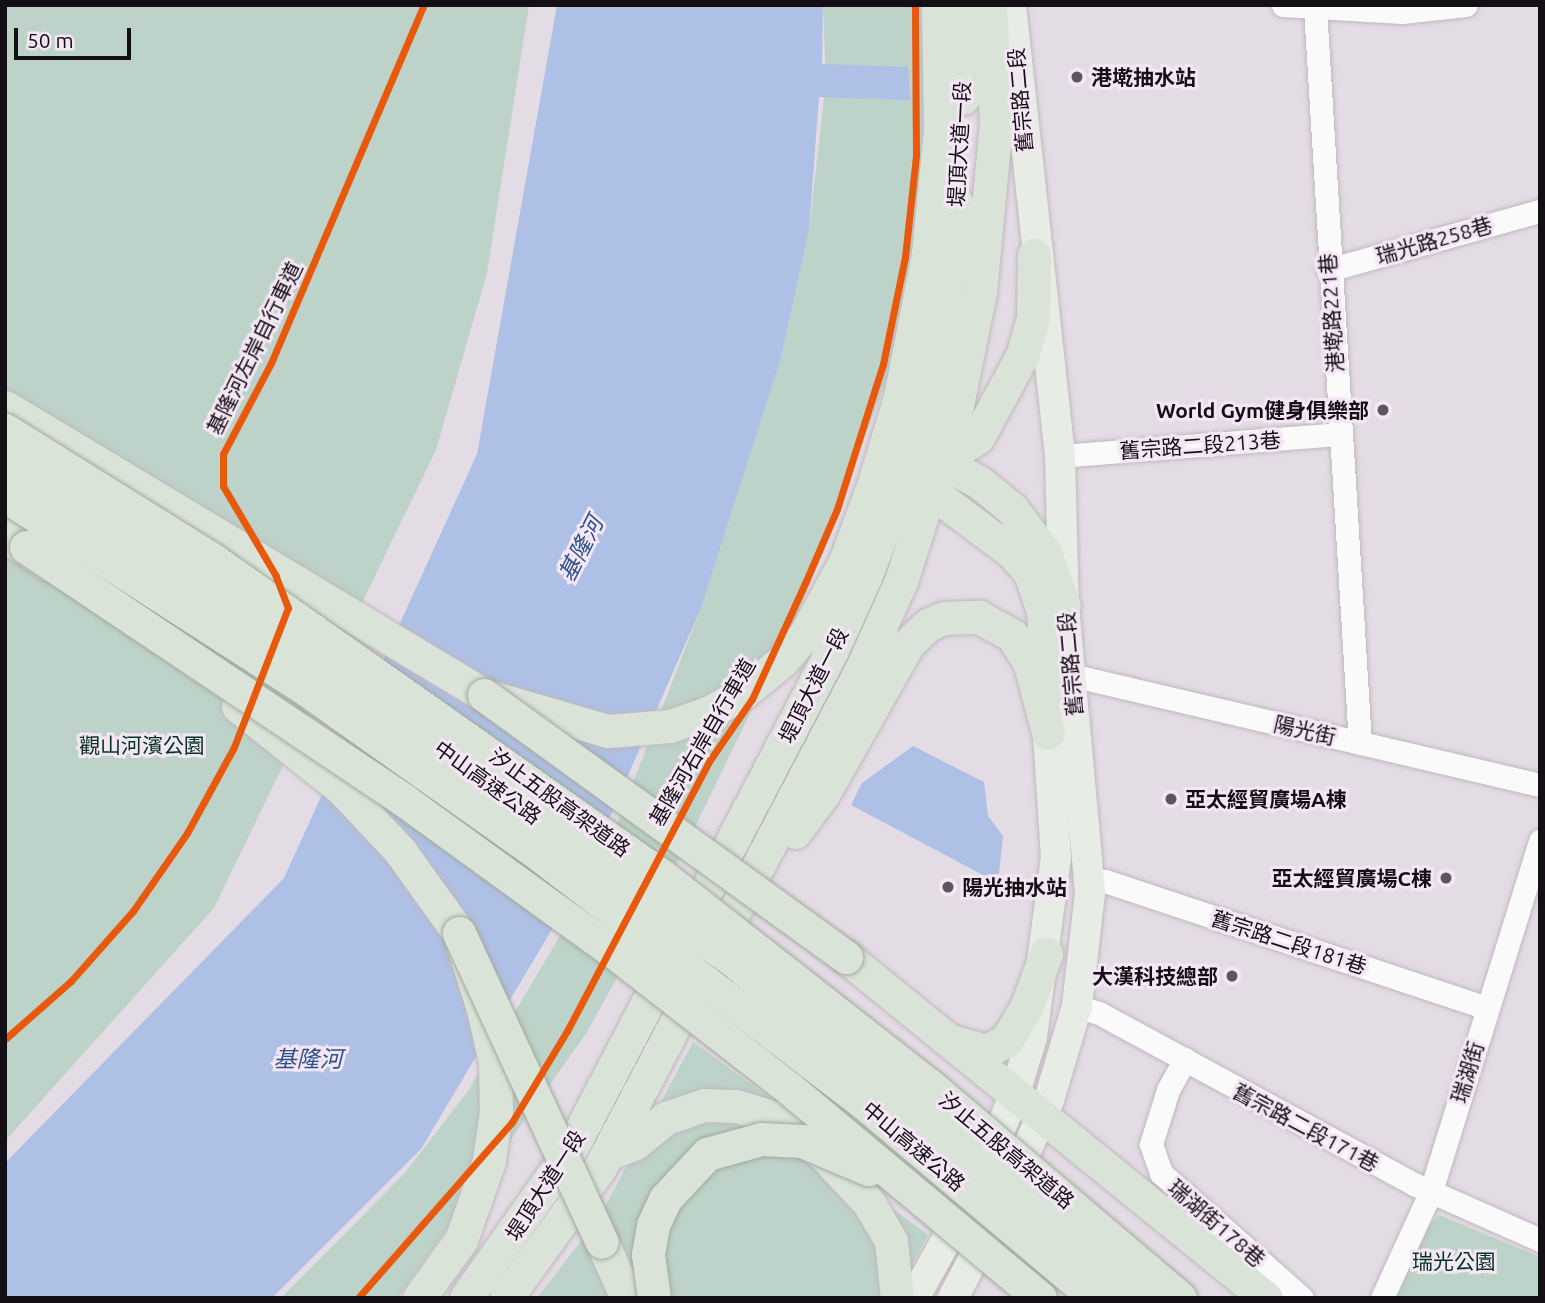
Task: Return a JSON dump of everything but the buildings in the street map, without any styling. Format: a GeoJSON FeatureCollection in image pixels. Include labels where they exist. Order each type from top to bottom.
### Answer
{"type":"FeatureCollection","features":[{"type":"Feature","properties":{"kind":"highway"},"geometry":{"type":"LineString","coordinates":[[484,695],[573,724],[637,730],[670,726],[710,712],[744,692],[782,661],[824,606],[845,562],[873,486],[914,336],[937,177],[938,5]]}},
{"type":"Feature","properties":{"kind":"highway","name":"堤頂大道一段"},"geometry":{"type":"LineString","coordinates":[[466,1298],[571,1149],[831,652],[905,472],[944,318],[963,124],[962,5]]}},
{"type":"Feature","properties":{"kind":"highway","name":"堤頂大道一段"},"geometry":{"type":"LineString","coordinates":[[506,1298],[555,1236],[607,1154],[721,937],[862,668],[937,477],[971,344],[988,229],[996,124],[990,5]]}},
{"type":"Feature","properties":{"kind":"highway"},"geometry":{"type":"LineString","coordinates":[[937,477],[978,437],[1021,356],[1033,318],[1034,255]]}},
{"type":"Feature","properties":{"kind":"highway"},"geometry":{"type":"LineString","coordinates":[[5,407],[484,695],[846,957],[1266,1298]]}},
{"type":"Feature","properties":{"kind":"highway","name":"汐止五股高架道路"},"geometry":{"type":"LineString","coordinates":[[5,430],[224,568],[662,876],[929,1085],[1180,1298]]}},
{"type":"Feature","properties":{"kind":"highway","name":"中山高速公路"},"geometry":{"type":"LineString","coordinates":[[5,462],[315,661],[734,961],[1140,1298]]}},
{"type":"Feature","properties":{"kind":"highway"},"geometry":{"type":"LineString","coordinates":[[905,472],[979,482],[1012,509],[1045,554],[1064,607]]}},
{"type":"Feature","properties":{"kind":"highway"},"geometry":{"type":"LineString","coordinates":[[937,477],[1030,573],[1047,636],[1048,733]]}},
{"type":"Feature","properties":{"kind":"highway","name":"中山高速公路"},"geometry":{"type":"LineString","coordinates":[[5,496],[307,690],[533,850],[865,1104],[1095,1298]]}},
{"type":"Feature","properties":{"kind":"highway"},"geometry":{"type":"LineString","coordinates":[[16,541],[342,789],[401,851],[459,933],[627,1298]]}},
{"type":"Feature","properties":{"kind":"highway"},"geometry":{"type":"LineString","coordinates":[[16,541],[405,801],[579,928],[790,1089],[954,1223],[1040,1298]]}},
{"type":"Feature","properties":{"kind":"highway"},"geometry":{"type":"LineString","coordinates":[[721,937],[823,794],[908,644],[928,625],[960,616],[979,617],[1012,635],[1030,664],[1048,733]]}},
{"type":"Feature","properties":{"kind":"highway"},"geometry":{"type":"LineString","coordinates":[[419,1298],[461,1240],[489,1161],[496,1111],[495,1062],[459,933]]}},
{"type":"Feature","properties":{"kind":"highway"},"geometry":{"type":"LineString","coordinates":[[940,1035],[974,1051],[996,1048],[1016,1028],[1046,954]]}},
{"type":"Feature","properties":{"kind":"highway"},"geometry":{"type":"LineString","coordinates":[[607,1154],[635,1143],[666,1118],[704,1105],[736,1106],[773,1117],[823,1154],[869,1203],[891,1241],[909,1295]]}},
{"type":"Feature","properties":{"kind":"highway"},"geometry":{"type":"LineString","coordinates":[[654,1298],[648,1254],[653,1225],[665,1199],[707,1154],[735,1144],[761,1139],[802,1141],[842,1154],[954,1223]]}},
{"type":"Feature","properties":{"kind":"main road","name":"舊宗路二段"},"geometry":{"type":"LineString","coordinates":[[962,1294],[1042,1118],[1077,1006],[1090,880],[1064,607],[1060,456],[1034,255],[1011,5]]}},
{"type":"Feature","properties":{"kind":"main road","name":"舊宗路二段"},"geometry":{"type":"LineString","coordinates":[[909,1295],[976,1187],[1014,1096],[1032,1037],[1046,954],[1056,858],[1048,733]]}},
{"type":"Feature","properties":{"kind":"street"},"geometry":{"type":"LineString","coordinates":[[1283,5],[1402,12],[1466,5]]}},
{"type":"Feature","properties":{"kind":"street","name":"港墘路221巷"},"geometry":{"type":"LineString","coordinates":[[1315,8],[1328,270],[1360,743]]}},
{"type":"Feature","properties":{"kind":"street","name":"瑞光路258巷"},"geometry":{"type":"LineString","coordinates":[[1328,270],[1540,211]]}},
{"type":"Feature","properties":{"kind":"street","name":"舊宗路二段213巷"},"geometry":{"type":"LineString","coordinates":[[1060,456],[1339,434]]}},
{"type":"Feature","properties":{"kind":"street","name":"陽光街"},"geometry":{"type":"LineString","coordinates":[[1071,675],[1540,785]]}},
{"type":"Feature","properties":{"kind":"street","name":"瑞湖街"},"geometry":{"type":"LineString","coordinates":[[1382,1298],[1431,1191],[1540,841]]}},
{"type":"Feature","properties":{"kind":"street","name":"舊宗路二段181巷"},"geometry":{"type":"LineString","coordinates":[[1090,880],[1105,881],[1487,1008]]}},
{"type":"Feature","properties":{"kind":"street","name":"舊宗路二段171巷"},"geometry":{"type":"LineString","coordinates":[[1077,1006],[1185,1059],[1431,1191],[1540,1240]]}},
{"type":"Feature","properties":{"kind":"street","name":"瑞湖街178巷"},"geometry":{"type":"LineString","coordinates":[[1185,1059],[1168,1090],[1151,1144],[1160,1173],[1302,1298]]}},
{"type":"Feature","properties":{"kind":"green space","name":"觀山河濱公園"},"geometry":{"type":"Polygon","coordinates":[[[5,5],[529,5],[487,273],[436,450],[214,908],[5,1141],[5,5]]]}},
{"type":"Feature","properties":{"kind":"green space"},"geometry":{"type":"Polygon","coordinates":[[[823,5],[921,5],[927,137],[917,233],[891,368],[797,617],[656,907],[587,1032],[398,1298],[281,1298],[404,1174],[468,1091],[599,870],[701,608],[781,358],[809,230],[826,81],[823,5]]]}},
{"type":"Feature","properties":{"kind":"green space"},"geometry":{"type":"Polygon","coordinates":[[[693,1042],[833,1144],[796,1141],[681,1177],[647,1296],[599,1218],[693,1042]]]}},
{"type":"Feature","properties":{"kind":"green space"},"geometry":{"type":"Polygon","coordinates":[[[758,1154],[786,1154],[849,1176],[928,1235],[894,1298],[660,1298],[659,1256],[670,1219],[704,1176],[732,1159],[758,1154]]]}},
{"type":"Feature","properties":{"kind":"green space","name":"瑞光公園"},"geometry":{"type":"Polygon","coordinates":[[[1439,1215],[1540,1257],[1540,1298],[1396,1298],[1427,1228],[1439,1215]]]}},
{"type":"Feature","properties":{"kind":"green space"},"geometry":{"type":"Polygon","coordinates":[[[584,1237],[612,1298],[537,1298],[584,1237]]]}},
{"type":"Feature","properties":{"kind":"water","name":"基隆河"},"geometry":{"type":"Polygon","coordinates":[[[557,5],[823,5],[822,64],[908,67],[910,100],[819,97],[809,230],[781,358],[701,608],[585,874],[421,1149],[272,1298],[5,1298],[5,1163],[284,878],[477,454],[557,5]]]}},
{"type":"Feature","properties":{"kind":"water"},"geometry":{"type":"Polygon","coordinates":[[[913,746],[984,782],[988,816],[1003,836],[998,883],[851,805],[862,783],[913,746]]]}},
{"type":"Feature","properties":{"kind":"cycle path","name":"基隆河左岸自行車道"},"geometry":{"type":"LineString","coordinates":[[5,1039],[71,981],[133,911],[187,833],[234,747],[288,608],[276,576],[223,486],[223,454],[271,363],[424,5]]}},
{"type":"Feature","properties":{"kind":"cycle path","name":"基隆河右岸自行車道"},"geometry":{"type":"LineString","coordinates":[[358,1298],[512,1122],[567,1031],[710,760],[752,699],[806,581],[837,509],[883,364],[905,257],[916,156],[915,5]]}},
{"type":"Feature","properties":{"kind":"place","name":"港墘抽水站"},"geometry":{"type":"Point","coordinates":[1077,77]}},
{"type":"Feature","properties":{"kind":"place","name":"World Gym健身俱樂部"},"geometry":{"type":"Point","coordinates":[1383,410]}},
{"type":"Feature","properties":{"kind":"place","name":"亞太經貿廣場A棟"},"geometry":{"type":"Point","coordinates":[1171,799]}},
{"type":"Feature","properties":{"kind":"place","name":"亞太經貿廣場C棟"},"geometry":{"type":"Point","coordinates":[1446,878]}},
{"type":"Feature","properties":{"kind":"place","name":"陽光抽水站"},"geometry":{"type":"Point","coordinates":[948,887]}},
{"type":"Feature","properties":{"kind":"place","name":"大漢科技總部"},"geometry":{"type":"Point","coordinates":[1232,976]}}]}
